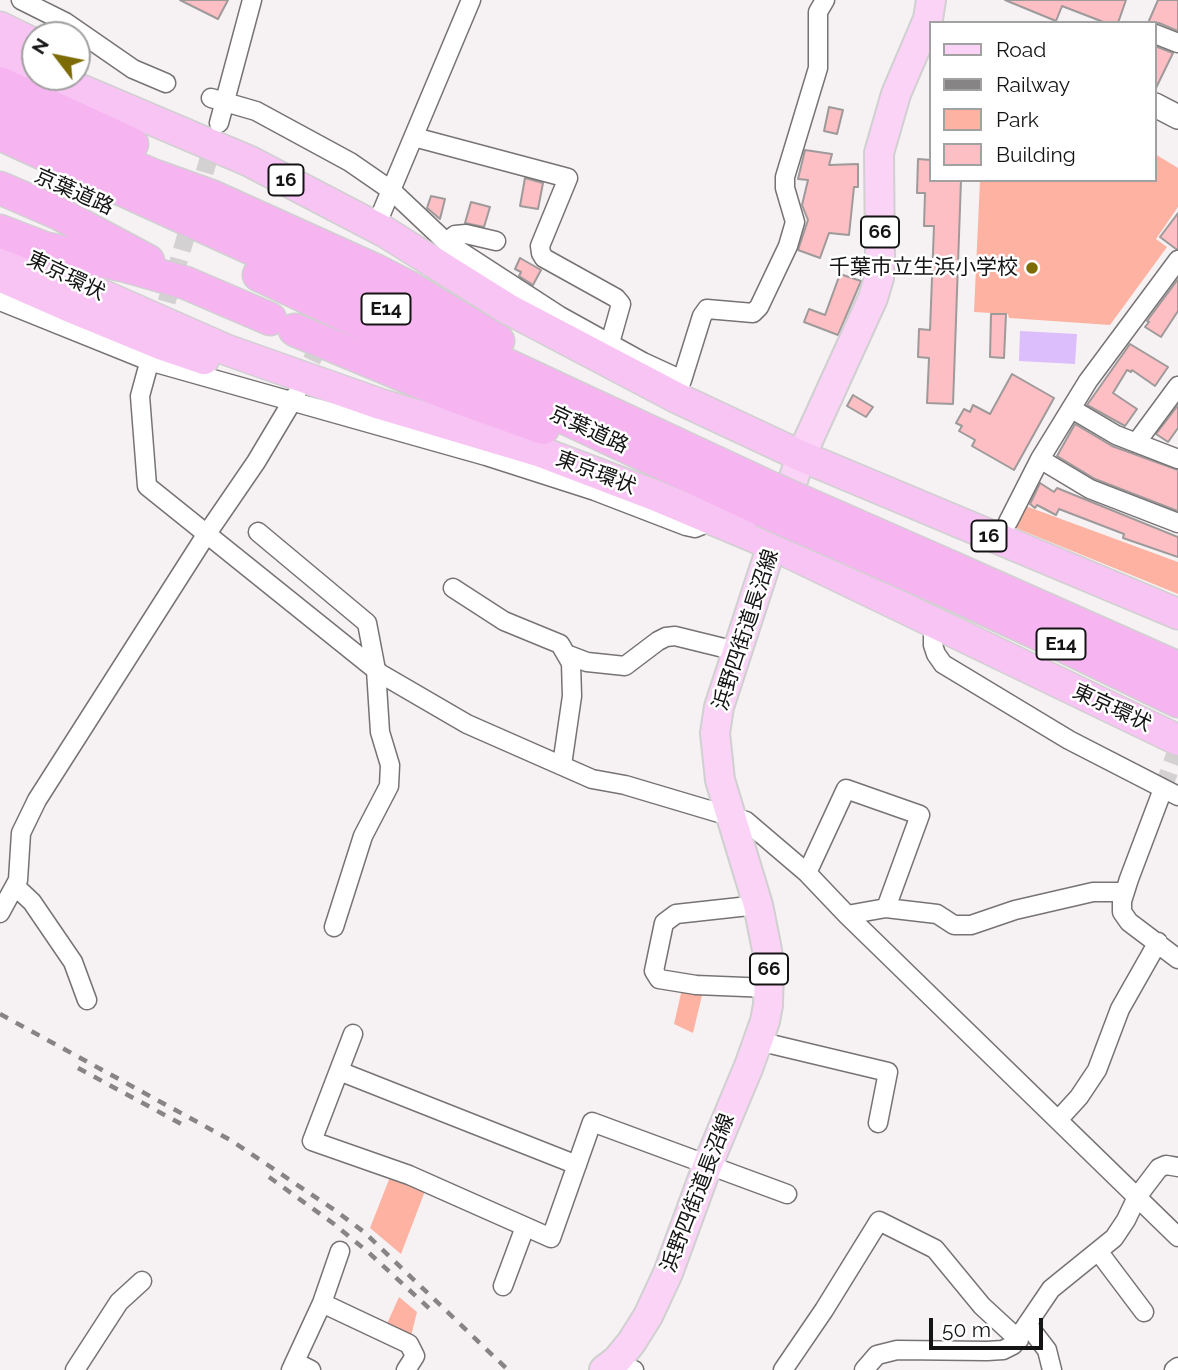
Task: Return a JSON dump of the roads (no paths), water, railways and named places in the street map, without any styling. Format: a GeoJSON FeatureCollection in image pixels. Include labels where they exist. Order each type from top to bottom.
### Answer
{"type":"FeatureCollection","features":[{"type":"Feature","properties":{"kind":"highway"},"geometry":{"type":"LineString","coordinates":[[0,27],[21,37]]}},
{"type":"Feature","properties":{"kind":"highway"},"geometry":{"type":"LineString","coordinates":[[0,58],[21,66]]}},
{"type":"Feature","properties":{"kind":"highway"},"geometry":{"type":"LineString","coordinates":[[91,73],[249,160]]}},
{"type":"Feature","properties":{"kind":"highway"},"geometry":{"type":"LineString","coordinates":[[0,83],[164,160],[211,196]]}},
{"type":"Feature","properties":{"kind":"highway","name":"16"},"geometry":{"type":"LineString","coordinates":[[84,91],[249,160],[385,232],[508,309],[678,389],[800,456],[1178,614]]}},
{"type":"Feature","properties":{"kind":"highway"},"geometry":{"type":"LineString","coordinates":[[0,106],[131,166],[211,196],[410,288],[489,336],[713,449],[738,472]]}},
{"type":"Feature","properties":{"kind":"highway","name":"京葉道路"},"geometry":{"type":"LineString","coordinates":[[0,134],[738,472],[767,499]]}},
{"type":"Feature","properties":{"kind":"highway","name":"京葉道路"},"geometry":{"type":"LineString","coordinates":[[0,158],[280,285],[696,480],[767,499],[948,579],[1178,668]]}},
{"type":"Feature","properties":{"kind":"highway"},"geometry":{"type":"LineString","coordinates":[[0,188],[84,226],[186,283]]}},
{"type":"Feature","properties":{"kind":"highway"},"geometry":{"type":"LineString","coordinates":[[0,231],[44,248],[127,266],[186,283],[451,395],[660,472],[696,480]]}},
{"type":"Feature","properties":{"kind":"highway","name":"東京環状"},"geometry":{"type":"LineString","coordinates":[[0,243],[100,294],[227,350],[380,404],[541,452],[654,495],[773,545],[1178,740]]}},
{"type":"Feature","properties":{"kind":"highway"},"geometry":{"type":"LineString","coordinates":[[0,276],[163,345],[253,376],[348,402],[380,404]]}},
{"type":"Feature","properties":{"kind":"highway","name":"京葉道路"},"geometry":{"type":"LineString","coordinates":[[948,579],[1035,632],[1178,701]]}},
{"type":"Feature","properties":{"kind":"main road","name":"浜野四街道長沼線"},"geometry":{"type":"LineString","coordinates":[[617,1368],[648,1316],[668,1273],[708,1164],[758,1041],[768,1005],[767,950],[758,905],[720,780],[715,733],[719,707],[800,456],[867,314],[879,278],[879,153],[896,94],[933,14]]}},
{"type":"Feature","properties":{"kind":"street"},"geometry":{"type":"LineString","coordinates":[[21,0],[65,22],[132,69],[166,83]]}},
{"type":"Feature","properties":{"kind":"street"},"geometry":{"type":"LineString","coordinates":[[219,123],[219,100],[252,0]]}},
{"type":"Feature","properties":{"kind":"street"},"geometry":{"type":"LineString","coordinates":[[381,214],[471,0]]}},
{"type":"Feature","properties":{"kind":"street"},"geometry":{"type":"LineString","coordinates":[[219,100],[256,111],[350,162],[391,191],[446,242],[560,316],[643,362],[678,389],[702,316],[708,309],[752,313],[759,307],[788,246],[795,222],[785,188],[785,177],[818,68],[818,12],[825,0]]}},
{"type":"Feature","properties":{"kind":"street"},"geometry":{"type":"LineString","coordinates":[[1157,35],[1178,43]]}},
{"type":"Feature","properties":{"kind":"street"},"geometry":{"type":"LineString","coordinates":[[1157,106],[1178,117]]}},
{"type":"Feature","properties":{"kind":"street"},"geometry":{"type":"LineString","coordinates":[[414,137],[568,178],[540,246],[541,253],[544,258],[616,298],[621,304],[610,343]]}},
{"type":"Feature","properties":{"kind":"street"},"geometry":{"type":"LineString","coordinates":[[446,242],[455,235],[466,234],[496,242]]}},
{"type":"Feature","properties":{"kind":"street"},"geometry":{"type":"LineString","coordinates":[[1008,522],[1040,459],[1088,381],[1178,260]]}},
{"type":"Feature","properties":{"kind":"street"},"geometry":{"type":"LineString","coordinates":[[0,300],[150,356],[486,456],[595,491],[686,526],[695,528],[712,521]]}},
{"type":"Feature","properties":{"kind":"street"},"geometry":{"type":"LineString","coordinates":[[150,356],[140,396],[148,486],[376,670],[467,724],[592,779],[625,785],[746,821],[807,873],[1178,1237]]}},
{"type":"Feature","properties":{"kind":"street"},"geometry":{"type":"LineString","coordinates":[[1136,443],[1178,386]]}},
{"type":"Feature","properties":{"kind":"street"},"geometry":{"type":"LineString","coordinates":[[0,914],[18,880],[21,833],[37,800],[206,535],[257,462],[294,399]]}},
{"type":"Feature","properties":{"kind":"street"},"geometry":{"type":"LineString","coordinates":[[1072,409],[1116,435],[1178,459]]}},
{"type":"Feature","properties":{"kind":"street"},"geometry":{"type":"LineString","coordinates":[[1040,459],[1090,489],[1178,523]]}},
{"type":"Feature","properties":{"kind":"street"},"geometry":{"type":"LineString","coordinates":[[258,532],[367,623],[376,670],[380,732],[390,765],[389,786],[363,836],[334,927]]}},
{"type":"Feature","properties":{"kind":"street"},"geometry":{"type":"LineString","coordinates":[[453,587],[504,621],[560,645],[566,654],[571,663],[572,696],[562,765]]}},
{"type":"Feature","properties":{"kind":"street"},"geometry":{"type":"LineString","coordinates":[[938,625],[933,645],[943,664],[1069,740],[1170,792],[1144,834],[1125,892],[1122,912],[1129,922],[1178,959]]}},
{"type":"Feature","properties":{"kind":"street"},"geometry":{"type":"LineString","coordinates":[[566,654],[587,662],[625,666],[658,641],[675,636],[736,651]]}},
{"type":"Feature","properties":{"kind":"street"},"geometry":{"type":"LineString","coordinates":[[807,873],[846,789],[920,815],[886,908]]}},
{"type":"Feature","properties":{"kind":"street"},"geometry":{"type":"LineString","coordinates":[[15,886],[32,902],[73,962],[87,1000]]}},
{"type":"Feature","properties":{"kind":"street"},"geometry":{"type":"LineString","coordinates":[[847,915],[886,908],[937,914],[954,925],[971,925],[1015,910],[1093,892],[1125,892]]}},
{"type":"Feature","properties":{"kind":"street"},"geometry":{"type":"LineString","coordinates":[[758,905],[676,914],[664,923],[654,971],[659,979],[696,985],[769,988]]}},
{"type":"Feature","properties":{"kind":"street"},"geometry":{"type":"LineString","coordinates":[[1058,1120],[1079,1097],[1097,1070],[1120,1009],[1158,942]]}},
{"type":"Feature","properties":{"kind":"street"},"geometry":{"type":"LineString","coordinates":[[353,1034],[312,1141],[409,1175],[551,1238],[592,1122],[787,1194]]}},
{"type":"Feature","properties":{"kind":"street"},"geometry":{"type":"LineString","coordinates":[[758,1041],[888,1072],[878,1124]]}},
{"type":"Feature","properties":{"kind":"street"},"geometry":{"type":"LineString","coordinates":[[339,1071],[577,1166]]}},
{"type":"Feature","properties":{"kind":"street"},"geometry":{"type":"LineString","coordinates":[[864,1370],[877,1355],[897,1350],[1003,1350],[1023,1332],[1051,1289],[1114,1238],[1137,1197],[1159,1168],[1166,1165],[1178,1167]]}},
{"type":"Feature","properties":{"kind":"street"},"geometry":{"type":"LineString","coordinates":[[783,1370],[879,1221],[935,1249],[982,1306],[1048,1350],[1052,1370]]}},
{"type":"Feature","properties":{"kind":"street"},"geometry":{"type":"LineString","coordinates":[[503,1286],[525,1227]]}},
{"type":"Feature","properties":{"kind":"street"},"geometry":{"type":"LineString","coordinates":[[299,1367],[340,1251]]}},
{"type":"Feature","properties":{"kind":"street"},"geometry":{"type":"LineString","coordinates":[[1098,1251],[1144,1312]]}},
{"type":"Feature","properties":{"kind":"street"},"geometry":{"type":"LineString","coordinates":[[75,1370],[119,1302],[142,1281]]}},
{"type":"Feature","properties":{"kind":"street"},"geometry":{"type":"LineString","coordinates":[[322,1303],[409,1345],[415,1356],[407,1370]]}},
{"type":"Feature","properties":{"kind":"street"},"geometry":{"type":"LineString","coordinates":[[1174,1370],[1178,1367]]}},
{"type":"Feature","properties":{"kind":"tunnel"},"geometry":{"type":"LineString","coordinates":[[159,328],[215,137]]}},
{"type":"Feature","properties":{"kind":"tunnel"},"geometry":{"type":"LineString","coordinates":[[300,385],[339,303]]}},
{"type":"Feature","properties":{"kind":"tunnel"},"geometry":{"type":"LineString","coordinates":[[1163,789],[1178,746]]}},
{"type":"Feature","properties":{"kind":"railway"},"geometry":{"type":"LineString","coordinates":[[0,1014],[232,1141],[336,1211],[364,1232],[508,1370]]}},
{"type":"Feature","properties":{"kind":"railway"},"geometry":{"type":"LineString","coordinates":[[78,1068],[185,1126]]}},
{"type":"Feature","properties":{"kind":"railway"},"geometry":{"type":"LineString","coordinates":[[269,1177],[334,1224],[431,1310]]}},
{"type":"Feature","properties":{"kind":"place","name":"千葉市立生浜小学校"},"geometry":{"type":"Point","coordinates":[1032,268]}}]}
